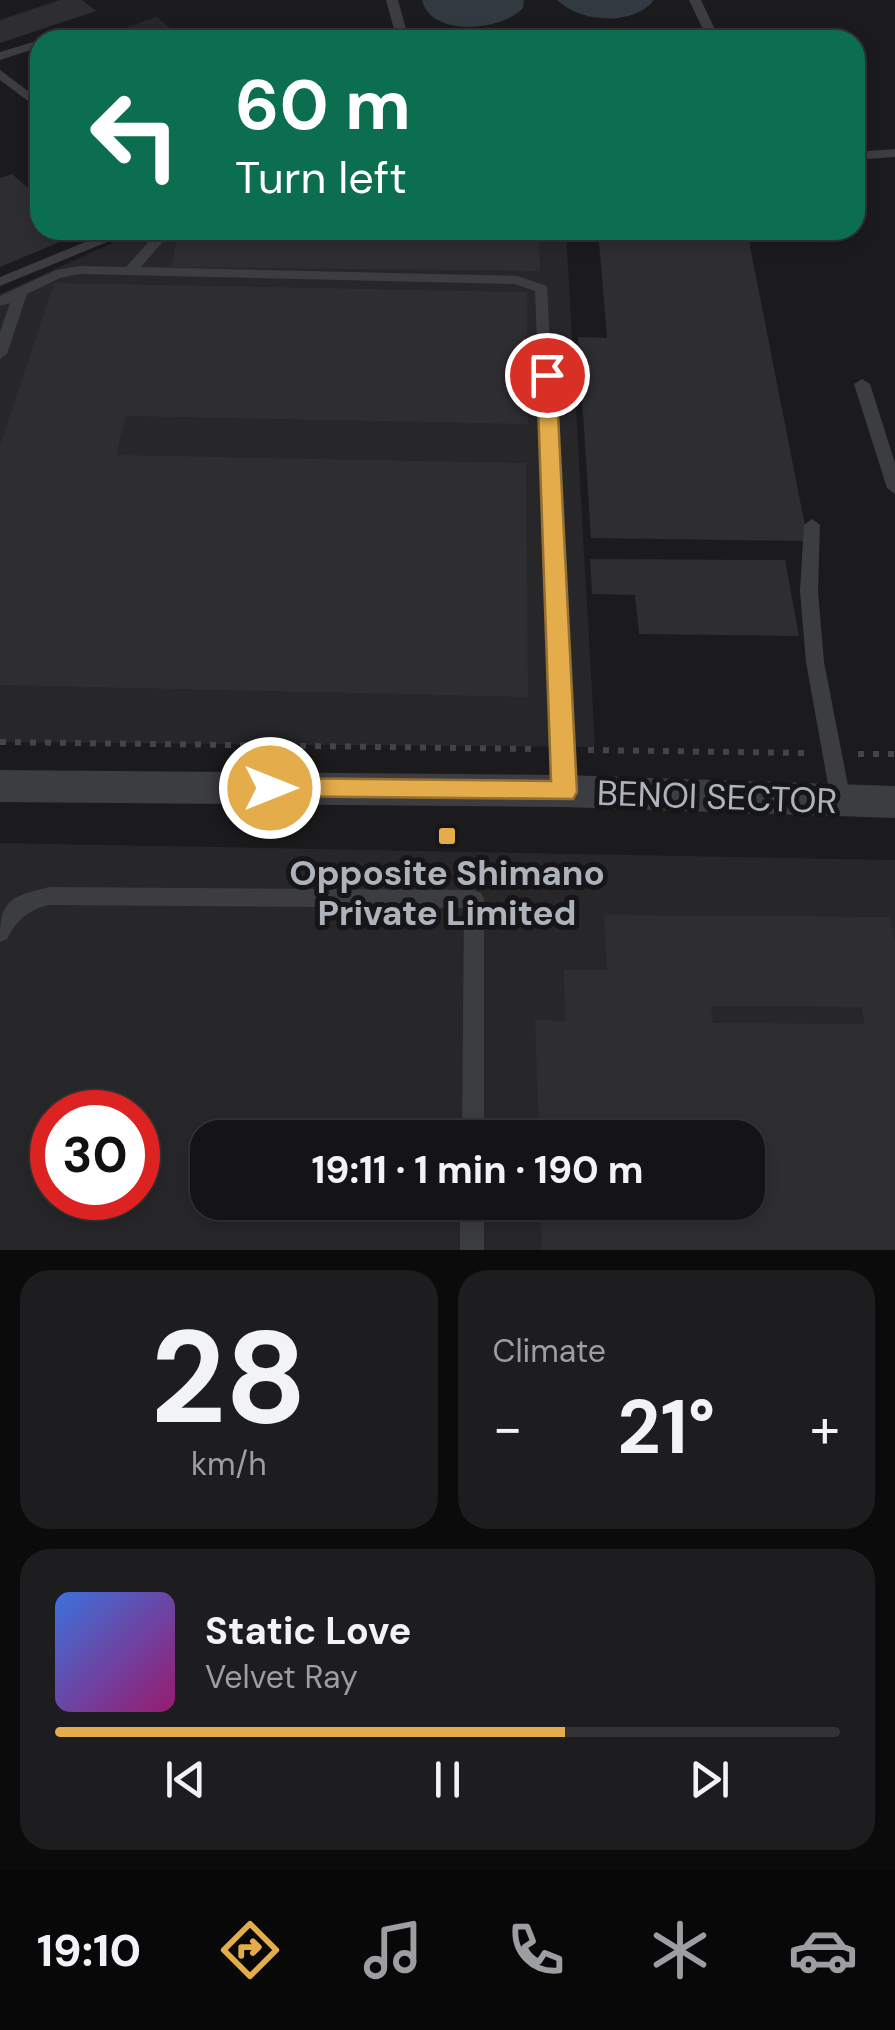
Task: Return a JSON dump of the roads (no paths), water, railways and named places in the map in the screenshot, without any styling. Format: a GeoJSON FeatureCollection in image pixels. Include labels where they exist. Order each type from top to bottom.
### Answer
{"type":"FeatureCollection","features":[{"type":"Feature","properties":{"kind":"street","name":"BENOI SECTOR"},"geometry":{"type":"LineString","coordinates":[[0,786],[564,792],[895,802]]}},
{"type":"Feature","properties":{"kind":"lane"},"geometry":{"type":"LineString","coordinates":[[392,0],[400,30]]}},
{"type":"Feature","properties":{"kind":"lane"},"geometry":{"type":"LineString","coordinates":[[695,0],[709,30]]}},
{"type":"Feature","properties":{"kind":"lane"},"geometry":{"type":"LineString","coordinates":[[0,56],[30,46]]}},
{"type":"Feature","properties":{"kind":"lane"},"geometry":{"type":"LineString","coordinates":[[0,74],[30,98]]}},
{"type":"Feature","properties":{"kind":"lane"},"geometry":{"type":"LineString","coordinates":[[865,155],[895,153]]}},
{"type":"Feature","properties":{"kind":"lane"},"geometry":{"type":"LineString","coordinates":[[0,282],[100,240]]}},
{"type":"Feature","properties":{"kind":"lane"},"geometry":{"type":"LineString","coordinates":[[131,270],[157,240]]}},
{"type":"Feature","properties":{"kind":"lane"},"geometry":{"type":"LineString","coordinates":[[0,302],[56,274],[131,270],[517,280],[542,289],[564,792]]}},
{"type":"Feature","properties":{"kind":"lane"},"geometry":{"type":"LineString","coordinates":[[0,354],[21,291]]}},
{"type":"Feature","properties":{"kind":"lane"},"geometry":{"type":"LineString","coordinates":[[862,384],[895,488]]}},
{"type":"Feature","properties":{"kind":"lane"},"geometry":{"type":"LineString","coordinates":[[812,525],[809,591],[815,662],[841,801]]}},
{"type":"Feature","properties":{"kind":"lane"},"geometry":{"type":"LineString","coordinates":[[0,932],[7,917],[22,902],[48,896],[474,900],[473,1120]]}},
{"type":"Feature","properties":{"kind":"lane"},"geometry":{"type":"LineString","coordinates":[[472,1220],[472,1250]]}},
{"type":"Feature","properties":{"kind":"place","name":"Opposite Shimano Private Limited"},"geometry":{"type":"Point","coordinates":[447,836]}}]}
